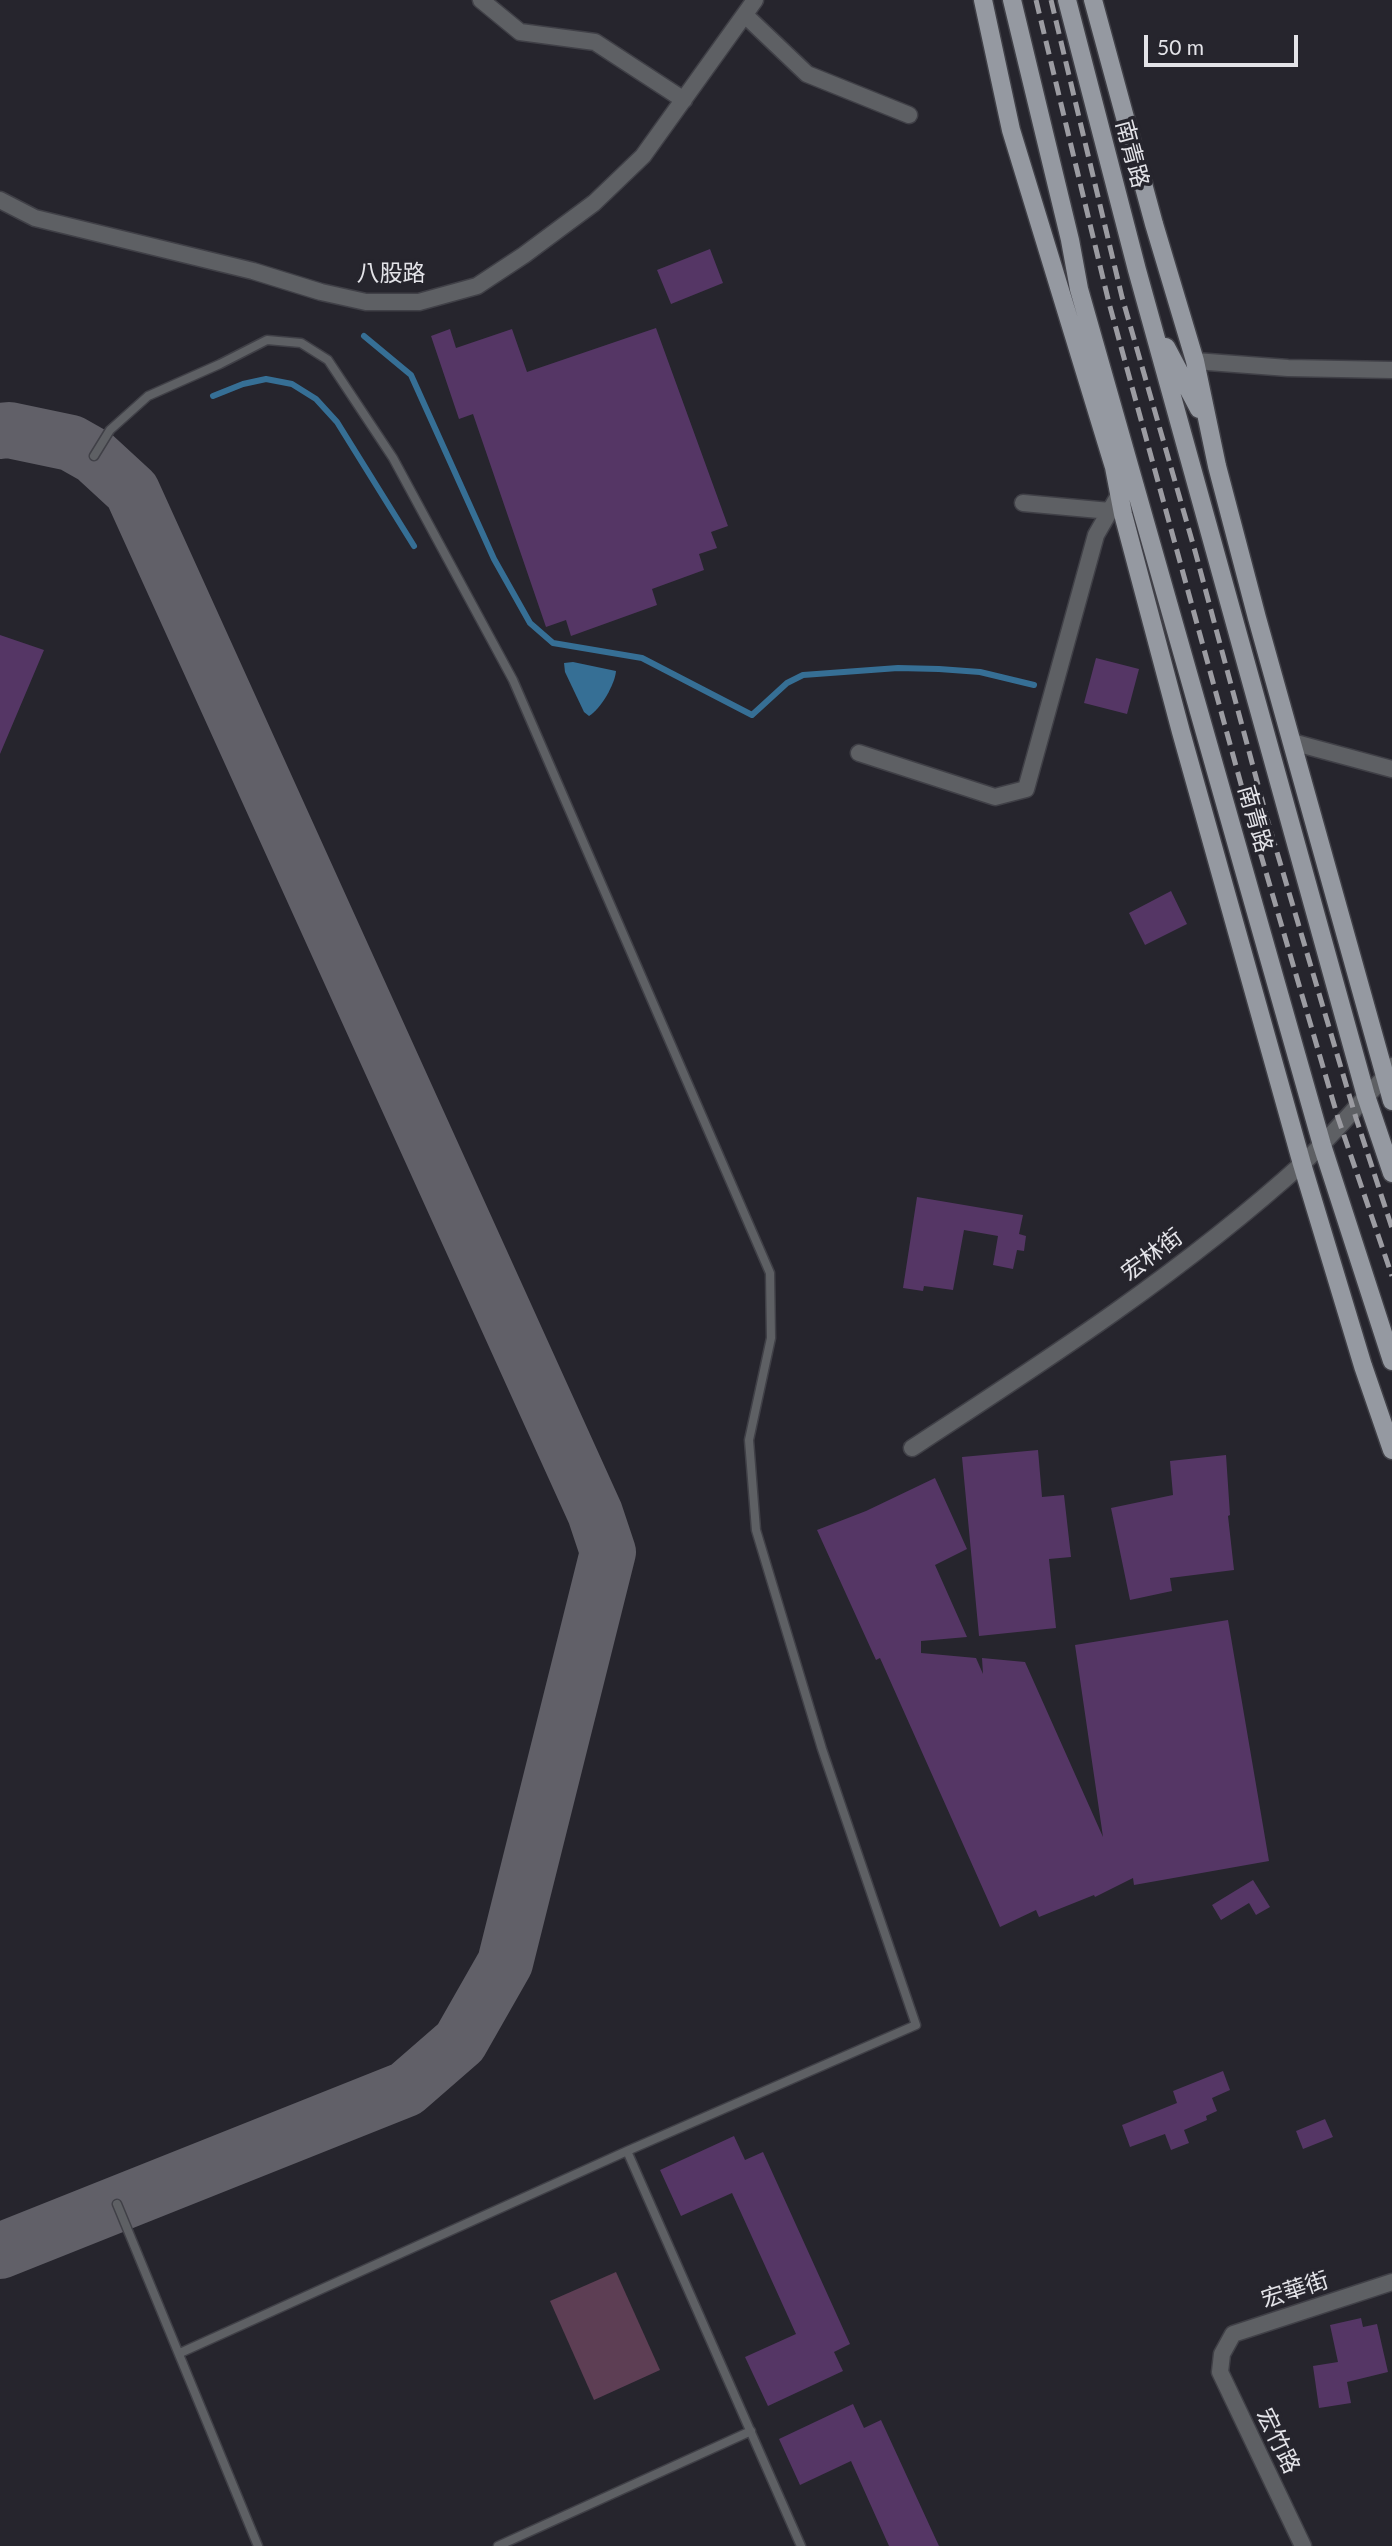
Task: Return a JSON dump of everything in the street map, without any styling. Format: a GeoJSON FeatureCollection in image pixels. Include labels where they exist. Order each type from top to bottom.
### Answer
{"type":"FeatureCollection","features":[{"type":"Feature","properties":{"kind":"main road"},"geometry":{"type":"LineString","coordinates":[[983,0],[1011,130],[1114,467],[1181,732],[1302,1164],[1363,1366],[1392,1450]]}},
{"type":"Feature","properties":{"kind":"main road","name":"南青路"},"geometry":{"type":"LineString","coordinates":[[1012,0],[1067,227],[1079,289],[1092,393]]}},
{"type":"Feature","properties":{"kind":"main road","name":"南青路"},"geometry":{"type":"LineString","coordinates":[[1067,0],[1152,320],[1366,1096],[1392,1173]]}},
{"type":"Feature","properties":{"kind":"main road"},"geometry":{"type":"LineString","coordinates":[[1093,0],[1154,224],[1195,361],[1217,466],[1292,742],[1388,1072],[1392,1101]]}},
{"type":"Feature","properties":{"kind":"main road","name":"南青路"},"geometry":{"type":"LineString","coordinates":[[1079,289],[1322,1145],[1392,1361]]}},
{"type":"Feature","properties":{"kind":"main road","name":"南青路"},"geometry":{"type":"LineString","coordinates":[[1152,320],[1209,427]]}},
{"type":"Feature","properties":{"kind":"main road"},"geometry":{"type":"LineString","coordinates":[[1363,1366],[1392,1428]]}},
{"type":"Feature","properties":{"kind":"street"},"geometry":{"type":"LineString","coordinates":[[481,0],[520,32],[595,42],[684,100]]}},
{"type":"Feature","properties":{"kind":"street","name":"八股路"},"geometry":{"type":"LineString","coordinates":[[0,200],[35,218],[253,271],[321,292],[366,302],[419,302],[477,286],[594,203],[643,156],[755,0]]}},
{"type":"Feature","properties":{"kind":"street"},"geometry":{"type":"LineString","coordinates":[[745,15],[807,74],[909,115]]}},
{"type":"Feature","properties":{"kind":"street"},"geometry":{"type":"LineString","coordinates":[[1195,361],[1288,368],[1392,370]]}},
{"type":"Feature","properties":{"kind":"street"},"geometry":{"type":"LineString","coordinates":[[859,753],[995,797],[1026,789],[1096,536],[1119,495]]}},
{"type":"Feature","properties":{"kind":"street"},"geometry":{"type":"LineString","coordinates":[[1023,503],[1110,511]]}},
{"type":"Feature","properties":{"kind":"street"},"geometry":{"type":"LineString","coordinates":[[1292,742],[1392,769]]}},
{"type":"Feature","properties":{"kind":"street","name":"宏林街"},"geometry":{"type":"LineString","coordinates":[[912,1448],[993,1395],[1180,1264],[1302,1164],[1388,1072]]}},
{"type":"Feature","properties":{"kind":"street","name":"宏華街"},"geometry":{"type":"LineString","coordinates":[[1222,2354],[1233,2334],[1392,2282]]}},
{"type":"Feature","properties":{"kind":"street","name":"宏竹路"},"geometry":{"type":"LineString","coordinates":[[1222,2354],[1220,2372],[1303,2546]]}},
{"type":"Feature","properties":{"kind":"lane"},"geometry":{"type":"LineString","coordinates":[[94,456],[110,430],[148,396],[220,365],[267,340],[301,343],[328,360],[393,458],[513,680],[770,1273],[771,1338],[749,1440],[756,1530],[822,1749],[916,2025],[627,2151],[180,2353]]}},
{"type":"Feature","properties":{"kind":"lane"},"geometry":{"type":"LineString","coordinates":[[627,2151],[801,2546]]}},
{"type":"Feature","properties":{"kind":"lane"},"geometry":{"type":"LineString","coordinates":[[117,2204],[258,2546]]}},
{"type":"Feature","properties":{"kind":"lane"},"geometry":{"type":"LineString","coordinates":[[498,2546],[751,2431]]}},
{"type":"Feature","properties":{"kind":"shaded area"},"geometry":{"type":"Polygon","coordinates":[[[616,2272],[660,2370],[594,2400],[550,2301],[616,2272]]]}},
{"type":"Feature","properties":{"kind":"water"},"geometry":{"type":"Polygon","coordinates":[[[573,662],[616,671],[607,696],[589,716],[584,712],[565,672],[564,663],[573,662]]]}},
{"type":"Feature","properties":{"kind":"building"},"geometry":{"type":"Polygon","coordinates":[[[710,249],[723,283],[671,304],[657,270],[710,249]]]}},
{"type":"Feature","properties":{"kind":"building"},"geometry":{"type":"Polygon","coordinates":[[[656,328],[728,526],[711,532],[717,548],[699,554],[704,570],[652,589],[657,605],[571,636],[566,620],[546,627],[473,414],[459,419],[431,336],[450,329],[456,348],[512,329],[527,372],[656,328]]]}},
{"type":"Feature","properties":{"kind":"building"},"geometry":{"type":"Polygon","coordinates":[[[0,635],[44,650],[0,754],[0,635]]]}},
{"type":"Feature","properties":{"kind":"building"},"geometry":{"type":"Polygon","coordinates":[[[1096,658],[1139,669],[1127,714],[1084,703],[1096,658]]]}},
{"type":"Feature","properties":{"kind":"building"},"geometry":{"type":"Polygon","coordinates":[[[1171,891],[1187,924],[1145,945],[1129,913],[1171,891]]]}},
{"type":"Feature","properties":{"kind":"building"},"geometry":{"type":"Polygon","coordinates":[[[917,1197],[1023,1215],[1019,1234],[1026,1236],[1024,1251],[1017,1250],[1013,1269],[993,1265],[998,1236],[964,1230],[953,1290],[924,1286],[923,1291],[903,1288],[917,1197]]]}},
{"type":"Feature","properties":{"kind":"building"},"geometry":{"type":"Polygon","coordinates":[[[1038,1450],[1042,1497],[1064,1495],[1071,1557],[1049,1559],[1056,1628],[979,1636],[962,1457],[1038,1450]]]}},
{"type":"Feature","properties":{"kind":"building"},"geometry":{"type":"Polygon","coordinates":[[[1226,1455],[1228,1516],[1234,1570],[1170,1578],[1172,1591],[1130,1600],[1111,1508],[1173,1495],[1170,1461],[1226,1455]]]}},
{"type":"Feature","properties":{"kind":"building"},"geometry":{"type":"Polygon","coordinates":[[[935,1478],[967,1549],[935,1565],[967,1637],[921,1641],[921,1653],[976,1658],[983,1674],[982,1658],[1025,1662],[1103,1837],[1075,1645],[1228,1620],[1269,1861],[1134,1885],[1133,1878],[1095,1897],[1094,1895],[1039,1917],[1036,1910],[1000,1927],[880,1658],[876,1660],[817,1530],[866,1511],[935,1478]]]}},
{"type":"Feature","properties":{"kind":"building"},"geometry":{"type":"Polygon","coordinates":[[[1253,1880],[1270,1907],[1256,1915],[1249,1903],[1221,1920],[1212,1905],[1253,1880]]]}},
{"type":"Feature","properties":{"kind":"building"},"geometry":{"type":"Polygon","coordinates":[[[1223,2071],[1230,2090],[1212,2098],[1217,2111],[1206,2116],[1207,2120],[1184,2130],[1189,2143],[1171,2150],[1165,2134],[1130,2147],[1122,2125],[1177,2103],[1173,2091],[1223,2071]]]}},
{"type":"Feature","properties":{"kind":"building"},"geometry":{"type":"Polygon","coordinates":[[[1325,2119],[1333,2137],[1303,2149],[1296,2131],[1325,2119]]]}},
{"type":"Feature","properties":{"kind":"building"},"geometry":{"type":"Polygon","coordinates":[[[734,2136],[745,2160],[763,2152],[850,2344],[834,2352],[843,2371],[768,2406],[745,2357],[796,2334],[732,2193],[681,2216],[660,2170],[734,2136]]]}},
{"type":"Feature","properties":{"kind":"building"},"geometry":{"type":"Polygon","coordinates":[[[1361,2318],[1363,2327],[1377,2324],[1388,2372],[1347,2382],[1351,2403],[1319,2408],[1313,2366],[1338,2362],[1330,2325],[1361,2318]]]}},
{"type":"Feature","properties":{"kind":"building"},"geometry":{"type":"Polygon","coordinates":[[[853,2404],[864,2428],[881,2420],[939,2546],[889,2546],[851,2461],[800,2485],[779,2439],[853,2404]]]}},
{"type":"Feature","properties":{"kind":"waterway"},"geometry":{"type":"LineString","coordinates":[[364,336],[411,375],[494,559],[530,623],[553,643],[642,658],[752,715],[787,683],[803,675],[898,668],[939,669],[980,672],[1034,685]]}},
{"type":"Feature","properties":{"kind":"waterway"},"geometry":{"type":"LineString","coordinates":[[213,396],[243,384],[266,379],[292,384],[316,399],[337,422],[414,546]]}},
{"type":"Feature","properties":{"kind":"taxiway"},"geometry":{"type":"LineString","coordinates":[[0,431],[9,430],[71,443],[94,456],[132,491],[595,1513],[608,1552],[505,1963],[460,2042],[406,2089],[0,2251]]}},
{"type":"Feature","properties":{"kind":"railway"},"geometry":{"type":"LineString","coordinates":[[1036,0],[1109,303],[1253,828],[1338,1118],[1392,1276]]}},
{"type":"Feature","properties":{"kind":"railway"},"geometry":{"type":"LineString","coordinates":[[1051,0],[1122,297],[1195,551],[1268,822],[1356,1118],[1392,1228]]}}]}
